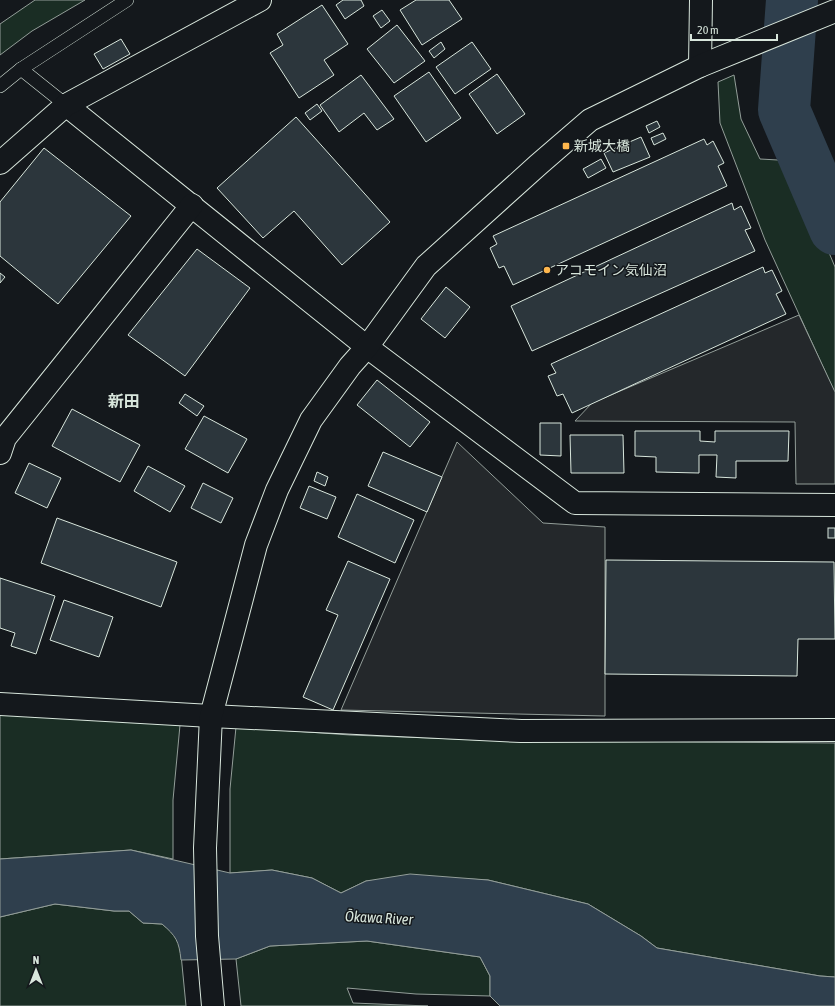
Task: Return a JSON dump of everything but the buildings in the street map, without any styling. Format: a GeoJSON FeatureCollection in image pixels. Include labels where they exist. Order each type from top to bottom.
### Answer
{"type":"FeatureCollection","features":[{"type":"Feature","properties":{"kind":"street"},"geometry":{"type":"LineString","coordinates":[[0,163],[66,104],[260,0]]}},
{"type":"Feature","properties":{"kind":"street"},"geometry":{"type":"LineString","coordinates":[[700,66],[701,0]]}},
{"type":"Feature","properties":{"kind":"street"},"geometry":{"type":"LineString","coordinates":[[213,1006],[207,936],[205,848],[211,716],[256,545],[277,490],[312,420],[350,366],[367,347],[426,266],[590,120],[700,66],[835,11]]}},
{"type":"Feature","properties":{"kind":"street"},"geometry":{"type":"LineString","coordinates":[[66,104],[367,347],[575,503],[835,505]]}},
{"type":"Feature","properties":{"kind":"street"},"geometry":{"type":"LineString","coordinates":[[0,452],[5,438],[192,205]]}},
{"type":"Feature","properties":{"kind":"street"},"geometry":{"type":"LineString","coordinates":[[0,704],[521,731],[667,732],[835,730]]}},
{"type":"Feature","properties":{"kind":"lane"},"geometry":{"type":"LineString","coordinates":[[0,86],[21,69],[127,0]]}},
{"type":"Feature","properties":{"kind":"lane"},"geometry":{"type":"LineString","coordinates":[[21,69],[66,104]]}},
{"type":"Feature","properties":{"kind":"green space"},"geometry":{"type":"Polygon","coordinates":[[[35,0],[85,0],[32,31],[0,55],[0,24],[35,0]]]}},
{"type":"Feature","properties":{"kind":"green space"},"geometry":{"type":"Polygon","coordinates":[[[734,75],[741,119],[760,159],[778,160],[825,243],[835,267],[835,393],[765,240],[720,123],[718,82],[734,75]]]}},
{"type":"Feature","properties":{"kind":"green space"},"geometry":{"type":"Polygon","coordinates":[[[0,714],[180,725],[173,800],[173,859],[131,850],[0,859],[0,714]]]}},
{"type":"Feature","properties":{"kind":"green space"},"geometry":{"type":"Polygon","coordinates":[[[236,727],[350,735],[482,740],[835,743],[835,977],[820,976],[657,948],[641,936],[588,904],[488,880],[366,881],[341,893],[312,878],[272,870],[230,873],[230,789],[236,727]]]}},
{"type":"Feature","properties":{"kind":"green space"},"geometry":{"type":"Polygon","coordinates":[[[55,904],[114,911],[129,911],[143,923],[162,924],[173,933],[180,944],[186,1006],[0,1006],[0,917],[55,904]]]}},
{"type":"Feature","properties":{"kind":"green space"},"geometry":{"type":"Polygon","coordinates":[[[367,941],[480,957],[490,976],[490,996],[416,994],[347,988],[353,1003],[428,1006],[241,1006],[236,959],[270,946],[367,941]]]}},
{"type":"Feature","properties":{"kind":"shaded area"},"geometry":{"type":"Polygon","coordinates":[[[799,315],[835,392],[835,484],[796,484],[795,422],[575,421],[592,403],[799,315]]]}},
{"type":"Feature","properties":{"kind":"shaded area"},"geometry":{"type":"Polygon","coordinates":[[[457,442],[543,523],[605,527],[605,716],[341,710],[457,442]]]}},
{"type":"Feature","properties":{"kind":"water","name":"Ōkawa River"},"geometry":{"type":"Polygon","coordinates":[[[131,850],[230,873],[272,870],[312,878],[341,893],[366,881],[410,874],[488,880],[588,904],[641,936],[657,948],[820,976],[835,977],[835,1006],[500,1006],[490,996],[490,976],[480,957],[367,941],[270,946],[236,959],[181,960],[178,943],[167,928],[162,924],[143,923],[129,911],[114,911],[55,904],[0,917],[0,859],[131,850]]]}},
{"type":"Feature","properties":{"kind":"waterway"},"geometry":{"type":"LineString","coordinates":[[792,0],[784,110],[835,229]]}},
{"type":"Feature","properties":{"kind":"place","name":"新城大橋"},"geometry":{"type":"Point","coordinates":[566,146]}},
{"type":"Feature","properties":{"kind":"place","name":"アコモイン気仙沼"},"geometry":{"type":"Point","coordinates":[547,270]}},
{"type":"Feature","properties":{"kind":"district","name":"新田"},"geometry":{"type":"Point","coordinates":[124,401]}}]}
